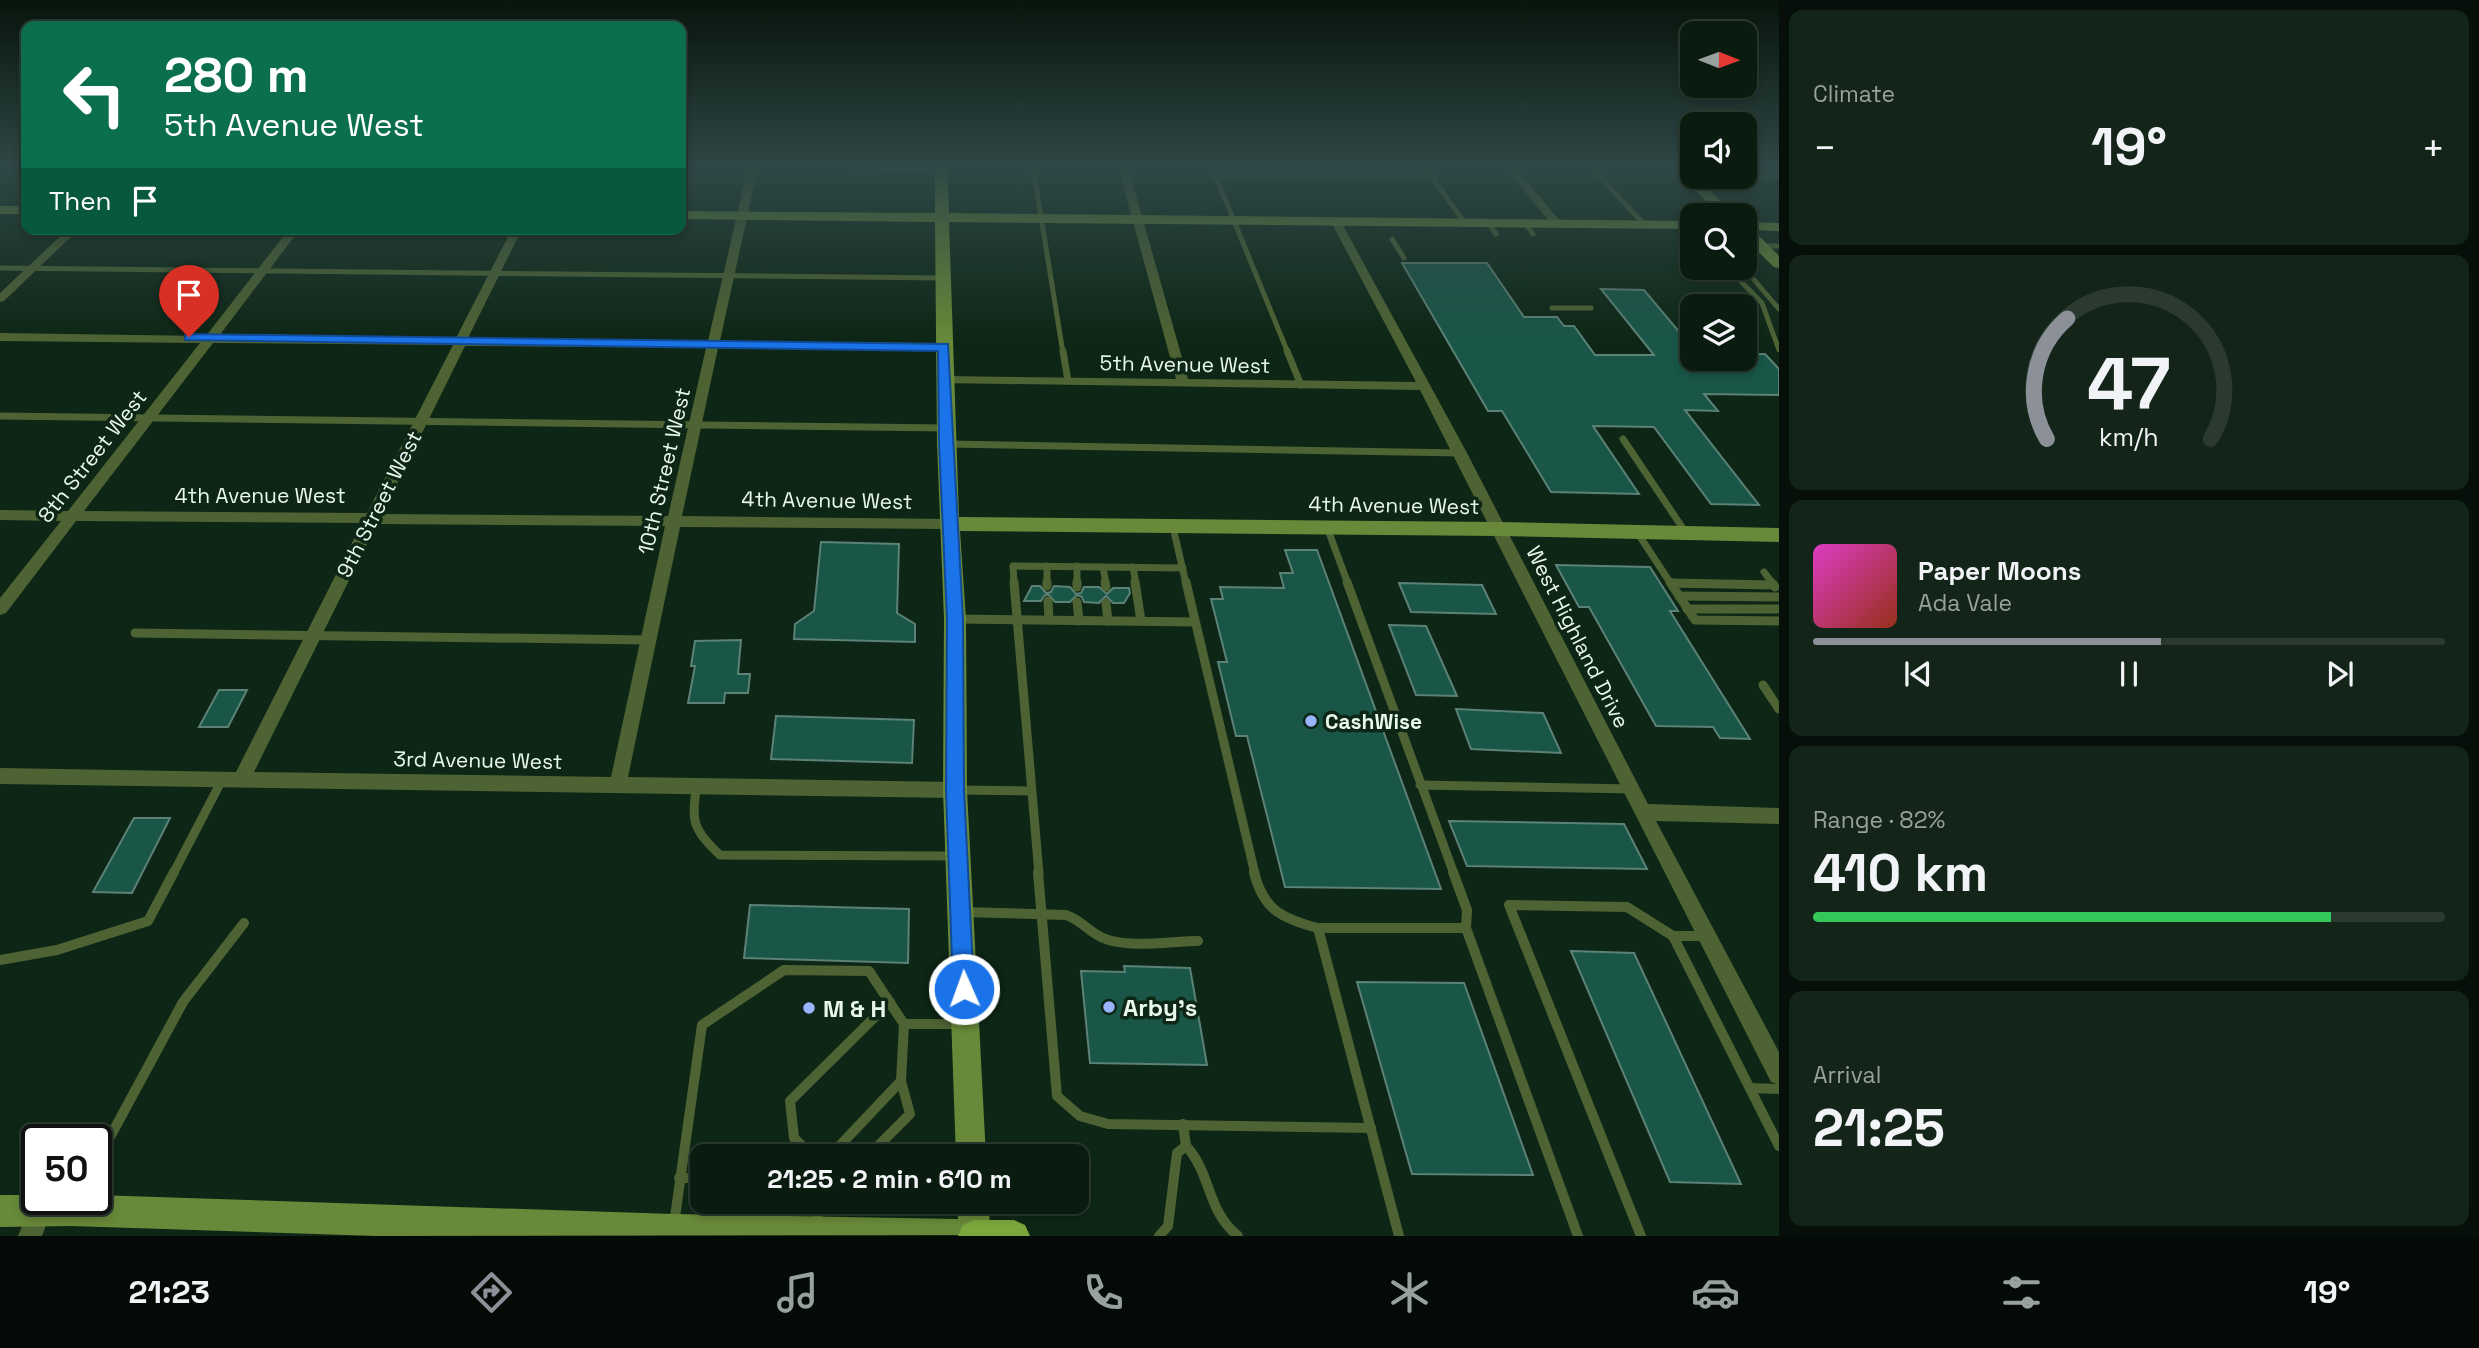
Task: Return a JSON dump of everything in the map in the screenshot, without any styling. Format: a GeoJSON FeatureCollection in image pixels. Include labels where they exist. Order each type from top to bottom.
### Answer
{"type":"FeatureCollection","features":[{"type":"Feature","properties":{"kind":"main road"},"geometry":{"type":"LineString","coordinates":[[974,1236],[1014,1236]]}},
{"type":"Feature","properties":{"kind":"street","name":"10th Street West"},"geometry":{"type":"LineString","coordinates":[[618,785],[647,640],[740,225]]}},
{"type":"Feature","properties":{"kind":"street"},"geometry":{"type":"LineString","coordinates":[[941,225],[945,436],[955,619],[955,790],[970,1144]]}},
{"type":"Feature","properties":{"kind":"street"},"geometry":{"type":"LineString","coordinates":[[1140,225],[1184,383]]}},
{"type":"Feature","properties":{"kind":"street","name":"West Highland Drive"},"geometry":{"type":"LineString","coordinates":[[1338,225],[1460,453],[1633,789],[1642,812],[1779,1074]]}},
{"type":"Feature","properties":{"kind":"street"},"geometry":{"type":"LineString","coordinates":[[1477,225],[1529,229],[1552,225]]}},
{"type":"Feature","properties":{"kind":"street"},"geometry":{"type":"LineString","coordinates":[[1757,228],[1779,227]]}},
{"type":"Feature","properties":{"kind":"street"},"geometry":{"type":"LineString","coordinates":[[0,299],[68,235]]}},
{"type":"Feature","properties":{"kind":"street","name":"8th Street West"},"geometry":{"type":"LineString","coordinates":[[0,609],[290,235]]}},
{"type":"Feature","properties":{"kind":"street","name":"9th Street West"},"geometry":{"type":"LineString","coordinates":[[232,778],[313,635],[514,235]]}},
{"type":"Feature","properties":{"kind":"street"},"geometry":{"type":"LineString","coordinates":[[1757,243],[1779,264]]}},
{"type":"Feature","properties":{"kind":"street"},"geometry":{"type":"LineString","coordinates":[[0,337],[211,337],[944,347]]}},
{"type":"Feature","properties":{"kind":"street","name":"5th Avenue West"},"geometry":{"type":"LineString","coordinates":[[945,380],[1424,386]]}},
{"type":"Feature","properties":{"kind":"street","name":"4th Avenue West"},"geometry":{"type":"LineString","coordinates":[[0,515],[1326,527],[1779,535]]}},
{"type":"Feature","properties":{"kind":"street","name":"3rd Avenue West"},"geometry":{"type":"LineString","coordinates":[[0,776],[955,790]]}},
{"type":"Feature","properties":{"kind":"street"},"geometry":{"type":"LineString","coordinates":[[1642,812],[1779,816]]}},
{"type":"Feature","properties":{"kind":"street"},"geometry":{"type":"LineString","coordinates":[[112,1207],[673,1230],[818,1218],[974,1236],[973,1214]]}},
{"type":"Feature","properties":{"kind":"street"},"geometry":{"type":"LineString","coordinates":[[0,1211],[34,1224],[53,1215]]}},
{"type":"Feature","properties":{"kind":"lane"},"geometry":{"type":"LineString","coordinates":[[1043,225],[1068,381]]}},
{"type":"Feature","properties":{"kind":"lane"},"geometry":{"type":"LineString","coordinates":[[1236,225],[1301,385]]}},
{"type":"Feature","properties":{"kind":"lane"},"geometry":{"type":"LineString","coordinates":[[1392,239],[1404,258]]}},
{"type":"Feature","properties":{"kind":"lane"},"geometry":{"type":"LineString","coordinates":[[1760,246],[1779,246]]}},
{"type":"Feature","properties":{"kind":"lane"},"geometry":{"type":"LineString","coordinates":[[0,268],[943,278]]}},
{"type":"Feature","properties":{"kind":"lane"},"geometry":{"type":"LineString","coordinates":[[1740,280],[1762,303],[1779,350]]}},
{"type":"Feature","properties":{"kind":"lane"},"geometry":{"type":"LineString","coordinates":[[1754,280],[1779,309]]}},
{"type":"Feature","properties":{"kind":"lane"},"geometry":{"type":"LineString","coordinates":[[1552,308],[1591,308]]}},
{"type":"Feature","properties":{"kind":"lane"},"geometry":{"type":"LineString","coordinates":[[0,416],[695,424],[945,436],[1460,453]]}},
{"type":"Feature","properties":{"kind":"lane"},"geometry":{"type":"LineString","coordinates":[[1623,439],[1686,533]]}},
{"type":"Feature","properties":{"kind":"lane"},"geometry":{"type":"LineString","coordinates":[[1173,527],[1258,888],[1268,906],[1286,920],[1318,928],[1466,928]]}},
{"type":"Feature","properties":{"kind":"lane"},"geometry":{"type":"LineString","coordinates":[[1326,527],[1468,910],[1466,928],[1578,1236]]}},
{"type":"Feature","properties":{"kind":"lane"},"geometry":{"type":"LineString","coordinates":[[1637,532],[1695,620],[1779,621]]}},
{"type":"Feature","properties":{"kind":"lane"},"geometry":{"type":"LineString","coordinates":[[1183,568],[1013,566],[1057,1096],[1069,1111],[1087,1120],[1108,1124],[1371,1128]]}},
{"type":"Feature","properties":{"kind":"lane"},"geometry":{"type":"LineString","coordinates":[[1047,566],[1047,586]]}},
{"type":"Feature","properties":{"kind":"lane"},"geometry":{"type":"LineString","coordinates":[[1077,566],[1077,587]]}},
{"type":"Feature","properties":{"kind":"lane"},"geometry":{"type":"LineString","coordinates":[[1102,567],[1106,587]]}},
{"type":"Feature","properties":{"kind":"lane"},"geometry":{"type":"LineString","coordinates":[[1133,567],[1140,621]]}},
{"type":"Feature","properties":{"kind":"lane"},"geometry":{"type":"LineString","coordinates":[[1764,572],[1777,591]]}},
{"type":"Feature","properties":{"kind":"lane"},"geometry":{"type":"LineString","coordinates":[[1671,583],[1777,591]]}},
{"type":"Feature","properties":{"kind":"lane"},"geometry":{"type":"LineString","coordinates":[[1679,596],[1777,591]]}},
{"type":"Feature","properties":{"kind":"lane"},"geometry":{"type":"LineString","coordinates":[[1048,601],[1049,620]]}},
{"type":"Feature","properties":{"kind":"lane"},"geometry":{"type":"LineString","coordinates":[[1077,602],[1079,621]]}},
{"type":"Feature","properties":{"kind":"lane"},"geometry":{"type":"LineString","coordinates":[[1105,603],[1108,621]]}},
{"type":"Feature","properties":{"kind":"lane"},"geometry":{"type":"LineString","coordinates":[[1687,608],[1779,609]]}},
{"type":"Feature","properties":{"kind":"lane"},"geometry":{"type":"LineString","coordinates":[[955,619],[1195,622]]}},
{"type":"Feature","properties":{"kind":"lane"},"geometry":{"type":"LineString","coordinates":[[135,633],[647,640]]}},
{"type":"Feature","properties":{"kind":"lane"},"geometry":{"type":"LineString","coordinates":[[1763,685],[1779,709]]}},
{"type":"Feature","properties":{"kind":"lane"},"geometry":{"type":"LineString","coordinates":[[0,960],[23,958],[71,946],[148,921],[232,778]]}},
{"type":"Feature","properties":{"kind":"lane"},"geometry":{"type":"LineString","coordinates":[[1420,785],[1633,789]]}},
{"type":"Feature","properties":{"kind":"lane"},"geometry":{"type":"LineString","coordinates":[[696,786],[691,813],[697,834],[720,855],[958,856]]}},
{"type":"Feature","properties":{"kind":"lane"},"geometry":{"type":"LineString","coordinates":[[955,790],[1030,791]]}},
{"type":"Feature","properties":{"kind":"lane"},"geometry":{"type":"LineString","coordinates":[[1641,1236],[1509,905],[1627,907],[1673,936],[1779,1146]]}},
{"type":"Feature","properties":{"kind":"lane"},"geometry":{"type":"LineString","coordinates":[[960,912],[1041,913],[1081,919],[1094,933],[1108,940],[1198,941]]}},
{"type":"Feature","properties":{"kind":"lane"},"geometry":{"type":"LineString","coordinates":[[112,1133],[183,1002],[244,923]]}},
{"type":"Feature","properties":{"kind":"lane"},"geometry":{"type":"LineString","coordinates":[[1318,928],[1399,1236]]}},
{"type":"Feature","properties":{"kind":"lane"},"geometry":{"type":"LineString","coordinates":[[1673,936],[1706,936]]}},
{"type":"Feature","properties":{"kind":"lane"},"geometry":{"type":"LineString","coordinates":[[673,1230],[702,1025],[784,970],[870,971],[904,1024],[901,1081],[910,1114],[880,1144]]}},
{"type":"Feature","properties":{"kind":"lane"},"geometry":{"type":"LineString","coordinates":[[800,1144],[794,1138],[790,1101],[890,1002]]}},
{"type":"Feature","properties":{"kind":"lane"},"geometry":{"type":"LineString","coordinates":[[904,1024],[965,1024]]}},
{"type":"Feature","properties":{"kind":"lane"},"geometry":{"type":"LineString","coordinates":[[841,1144],[901,1081]]}},
{"type":"Feature","properties":{"kind":"lane"},"geometry":{"type":"LineString","coordinates":[[1750,1088],[1779,1089]]}},
{"type":"Feature","properties":{"kind":"lane"},"geometry":{"type":"LineString","coordinates":[[1183,1124],[1186,1146],[1195,1152],[1207,1195],[1222,1221],[1238,1236]]}},
{"type":"Feature","properties":{"kind":"lane"},"geometry":{"type":"LineString","coordinates":[[1159,1236],[1168,1226],[1177,1153],[1186,1146]]}},
{"type":"Feature","properties":{"kind":"lane"},"geometry":{"type":"LineString","coordinates":[[679,1178],[690,1178]]}},
{"type":"Feature","properties":{"kind":"building"},"geometry":{"type":"Polygon","coordinates":[[[1402,263],[1487,263],[1524,317],[1557,317],[1564,326],[1574,326],[1595,355],[1654,355],[1601,289],[1644,290],[1680,333],[1680,371],[1757,371],[1757,354],[1765,354],[1779,369],[1779,395],[1704,394],[1718,411],[1685,410],[1759,505],[1711,504],[1654,427],[1593,426],[1639,494],[1551,492],[1502,411],[1488,411],[1402,263]]]}},
{"type":"Feature","properties":{"kind":"building"},"geometry":{"type":"Polygon","coordinates":[[[821,542],[899,544],[897,613],[915,624],[915,642],[794,639],[795,624],[814,611],[821,542]]]}},
{"type":"Feature","properties":{"kind":"building"},"geometry":{"type":"Polygon","coordinates":[[[1285,550],[1317,550],[1441,889],[1285,887],[1247,736],[1236,736],[1218,662],[1227,662],[1211,599],[1223,599],[1220,587],[1284,588],[1280,573],[1293,573],[1285,550]]]}},
{"type":"Feature","properties":{"kind":"building"},"geometry":{"type":"Polygon","coordinates":[[[1556,565],[1650,567],[1678,611],[1670,611],[1750,739],[1720,738],[1713,727],[1656,726],[1589,607],[1579,607],[1556,565]]]}},
{"type":"Feature","properties":{"kind":"building"},"geometry":{"type":"Polygon","coordinates":[[[1399,583],[1482,585],[1496,614],[1411,612],[1399,583]]]}},
{"type":"Feature","properties":{"kind":"building"},"geometry":{"type":"Polygon","coordinates":[[[1032,586],[1040,586],[1046,593],[1051,592],[1054,586],[1070,587],[1076,594],[1081,593],[1084,587],[1099,587],[1107,594],[1113,588],[1129,588],[1130,593],[1124,603],[1113,603],[1106,596],[1099,603],[1084,602],[1082,597],[1077,595],[1070,602],[1055,602],[1048,594],[1041,601],[1024,601],[1032,586]]]}},
{"type":"Feature","properties":{"kind":"building"},"geometry":{"type":"Polygon","coordinates":[[[1389,625],[1426,626],[1457,696],[1416,695],[1389,625]]]}},
{"type":"Feature","properties":{"kind":"building"},"geometry":{"type":"Polygon","coordinates":[[[741,640],[738,674],[750,674],[748,693],[725,693],[724,703],[688,703],[695,666],[691,666],[695,641],[741,640]]]}},
{"type":"Feature","properties":{"kind":"building"},"geometry":{"type":"Polygon","coordinates":[[[219,690],[247,690],[228,727],[199,727],[219,690]]]}},
{"type":"Feature","properties":{"kind":"building"},"geometry":{"type":"Polygon","coordinates":[[[1456,709],[1543,713],[1561,753],[1471,749],[1456,709]]]}},
{"type":"Feature","properties":{"kind":"building"},"geometry":{"type":"Polygon","coordinates":[[[776,716],[914,720],[912,763],[771,759],[776,716]]]}},
{"type":"Feature","properties":{"kind":"building"},"geometry":{"type":"Polygon","coordinates":[[[134,818],[170,818],[132,893],[93,892],[134,818]]]}},
{"type":"Feature","properties":{"kind":"building"},"geometry":{"type":"Polygon","coordinates":[[[1449,821],[1624,824],[1647,869],[1467,866],[1449,821]]]}},
{"type":"Feature","properties":{"kind":"building"},"geometry":{"type":"Polygon","coordinates":[[[750,905],[909,909],[908,963],[744,958],[750,905]]]}},
{"type":"Feature","properties":{"kind":"building"},"geometry":{"type":"Polygon","coordinates":[[[1571,951],[1634,953],[1741,1184],[1670,1182],[1571,951]]]}},
{"type":"Feature","properties":{"kind":"building"},"geometry":{"type":"Polygon","coordinates":[[[1124,966],[1190,968],[1207,1065],[1090,1063],[1081,971],[1125,972],[1124,966]]]}},
{"type":"Feature","properties":{"kind":"building"},"geometry":{"type":"Polygon","coordinates":[[[1357,982],[1464,983],[1533,1175],[1412,1174],[1357,982]]]}},
{"type":"Feature","properties":{"kind":"place","name":"CashWise"},"geometry":{"type":"Point","coordinates":[1311,721]}},
{"type":"Feature","properties":{"kind":"place","name":"Arby's"},"geometry":{"type":"Point","coordinates":[1109,1007]}},
{"type":"Feature","properties":{"kind":"place","name":"M & H"},"geometry":{"type":"Point","coordinates":[809,1008]}},
{"type":"Feature","properties":{"kind":"route"},"geometry":{"type":"LineString","coordinates":[[189,337],[944,347],[955,619],[955,790],[964,989]]}}]}
